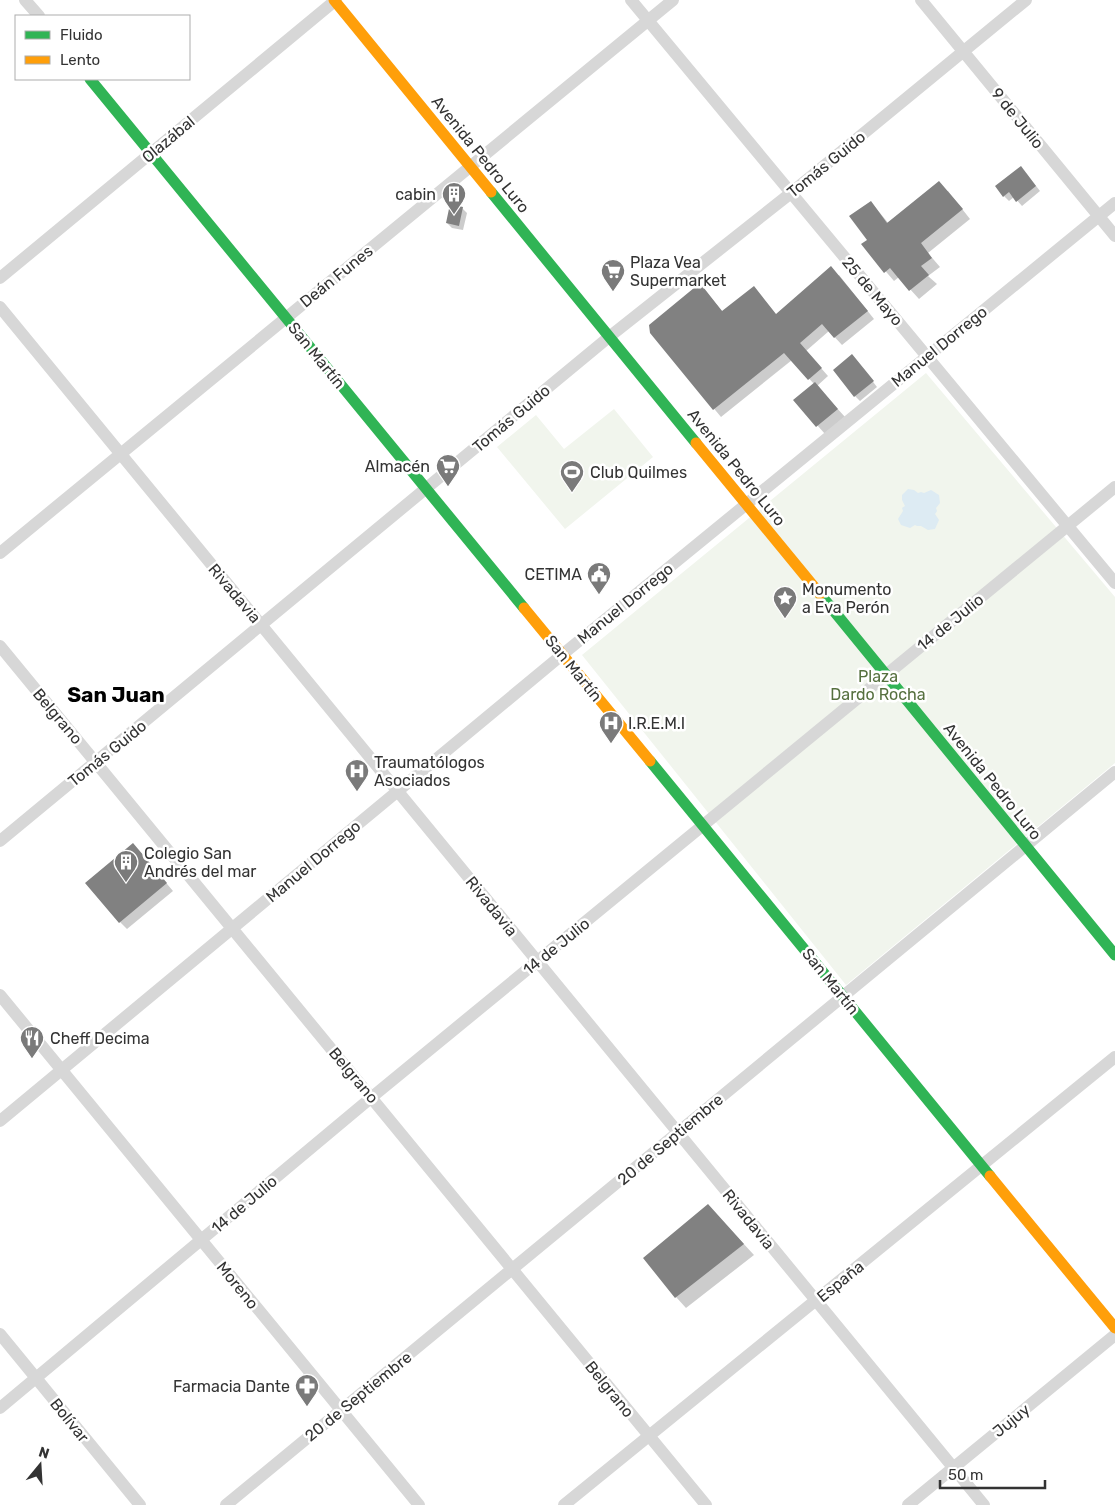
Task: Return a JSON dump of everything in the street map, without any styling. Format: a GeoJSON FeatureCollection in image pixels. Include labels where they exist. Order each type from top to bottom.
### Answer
{"type":"FeatureCollection","features":[{"type":"Feature","properties":{"kind":"street"},"geometry":{"type":"LineString","coordinates":[[25,0],[38,15]]}},
{"type":"Feature","properties":{"kind":"street","name":"Olazábal"},"geometry":{"type":"LineString","coordinates":[[0,278],[335,0]]}},
{"type":"Feature","properties":{"kind":"street","name":"Avenida Pedro Luro"},"geometry":{"type":"LineString","coordinates":[[335,0],[1115,955]]}},
{"type":"Feature","properties":{"kind":"street","name":"25 de Mayo"},"geometry":{"type":"LineString","coordinates":[[631,0],[1115,583]]}},
{"type":"Feature","properties":{"kind":"street","name":"Deán Funes"},"geometry":{"type":"LineString","coordinates":[[0,553],[674,0]]}},
{"type":"Feature","properties":{"kind":"street","name":"9 de Julio"},"geometry":{"type":"LineString","coordinates":[[921,0],[1115,236]]}},
{"type":"Feature","properties":{"kind":"street","name":"Tomás Guido"},"geometry":{"type":"LineString","coordinates":[[0,841],[609,337],[791,193],[1026,0]]}},
{"type":"Feature","properties":{"kind":"street","name":"San Martín"},"geometry":{"type":"LineString","coordinates":[[91,80],[1115,1328]]}},
{"type":"Feature","properties":{"kind":"street","name":"Manuel Dorrego"},"geometry":{"type":"LineString","coordinates":[[0,1121],[563,654],[1115,203]]}},
{"type":"Feature","properties":{"kind":"street","name":"Rivadavia"},"geometry":{"type":"LineString","coordinates":[[0,306],[984,1505]]}},
{"type":"Feature","properties":{"kind":"street","name":"14 de Julio"},"geometry":{"type":"LineString","coordinates":[[0,1408],[372,1097],[1115,487]]}},
{"type":"Feature","properties":{"kind":"street","name":"Belgrano"},"geometry":{"type":"LineString","coordinates":[[0,646],[514,1269],[706,1505]]}},
{"type":"Feature","properties":{"kind":"street","name":"20 de Septiembre"},"geometry":{"type":"LineString","coordinates":[[226,1505],[1115,772]]}},
{"type":"Feature","properties":{"kind":"street","name":"Moreno"},"geometry":{"type":"LineString","coordinates":[[0,995],[419,1505]]}},
{"type":"Feature","properties":{"kind":"street","name":"España"},"geometry":{"type":"LineString","coordinates":[[564,1505],[1115,1057]]}},
{"type":"Feature","properties":{"kind":"street","name":"Bolívar"},"geometry":{"type":"LineString","coordinates":[[0,1334],[140,1505]]}},
{"type":"Feature","properties":{"kind":"street","name":"Jujuy"},"geometry":{"type":"LineString","coordinates":[[908,1505],[1115,1334]]}},
{"type":"Feature","properties":{"kind":"green space","name":"Plaza Dardo Rocha"},"geometry":{"type":"Polygon","coordinates":[[[926,373],[1115,597],[1115,763],[846,985],[582,655],[926,373]]]}},
{"type":"Feature","properties":{"kind":"green space","name":"Club Quilmes"},"geometry":{"type":"Polygon","coordinates":[[[614,409],[653,457],[565,529],[497,447],[536,415],[564,449],[614,409]]]}},
{"type":"Feature","properties":{"kind":"shaded area"},"geometry":{"type":"Polygon","coordinates":[[[908,489],[918,493],[931,490],[939,495],[940,503],[936,508],[935,514],[939,520],[935,529],[928,530],[915,525],[910,528],[901,525],[898,519],[903,511],[902,508],[905,506],[902,495],[908,489]]]}},
{"type":"Feature","properties":{"kind":"building"},"geometry":{"type":"Polygon","coordinates":[[[1021,166],[1036,186],[1016,202],[1009,192],[1003,197],[995,186],[1021,166]]]}},
{"type":"Feature","properties":{"kind":"building"},"geometry":{"type":"Polygon","coordinates":[[[939,181],[963,209],[921,243],[932,258],[921,266],[929,275],[909,291],[890,268],[884,273],[861,244],[867,240],[849,216],[871,201],[887,223],[939,181]]]}},
{"type":"Feature","properties":{"kind":"building","name":"cabin"},"geometry":{"type":"Polygon","coordinates":[[[450,204],[463,207],[459,226],[446,223],[450,204]]]}},
{"type":"Feature","properties":{"kind":"building"},"geometry":{"type":"Polygon","coordinates":[[[831,266],[868,311],[834,338],[822,324],[800,343],[822,368],[808,380],[784,353],[713,410],[650,333],[649,325],[700,283],[722,311],[754,286],[776,314],[831,266]]]}},
{"type":"Feature","properties":{"kind":"building"},"geometry":{"type":"Polygon","coordinates":[[[852,354],[874,381],[854,397],[833,370],[852,354]]]}},
{"type":"Feature","properties":{"kind":"building"},"geometry":{"type":"Polygon","coordinates":[[[815,382],[838,409],[816,427],[793,400],[815,382]]]}},
{"type":"Feature","properties":{"kind":"building","name":"Colegio San Andrés del mar"},"geometry":{"type":"Polygon","coordinates":[[[133,843],[167,883],[119,923],[85,883],[133,843]]]}},
{"type":"Feature","properties":{"kind":"building"},"geometry":{"type":"Polygon","coordinates":[[[708,1204],[744,1244],[675,1298],[643,1258],[708,1204]]]}},
{"type":"Feature","properties":{"kind":"traffic: fast"},"geometry":{"type":"LineString","coordinates":[[91,80],[524,608]]}},
{"type":"Feature","properties":{"kind":"traffic: fast"},"geometry":{"type":"LineString","coordinates":[[491,192],[696,443]]}},
{"type":"Feature","properties":{"kind":"traffic: fast"},"geometry":{"type":"LineString","coordinates":[[820,594],[1115,955]]}},
{"type":"Feature","properties":{"kind":"traffic: fast"},"geometry":{"type":"LineString","coordinates":[[650,761],[990,1176]]}},
{"type":"Feature","properties":{"kind":"traffic: slow"},"geometry":{"type":"LineString","coordinates":[[334,0],[491,192]]}},
{"type":"Feature","properties":{"kind":"traffic: slow"},"geometry":{"type":"LineString","coordinates":[[696,443],[820,594]]}},
{"type":"Feature","properties":{"kind":"traffic: slow"},"geometry":{"type":"LineString","coordinates":[[524,608],[650,761]]}},
{"type":"Feature","properties":{"kind":"traffic: slow"},"geometry":{"type":"LineString","coordinates":[[990,1176],[1115,1328]]}},
{"type":"Feature","properties":{"kind":"place","name":"cabin"},"geometry":{"type":"Point","coordinates":[454,215]}},
{"type":"Feature","properties":{"kind":"place","name":"Plaza Vea Supermarket"},"geometry":{"type":"Point","coordinates":[613,292]}},
{"type":"Feature","properties":{"kind":"place","name":"Almacén"},"geometry":{"type":"Point","coordinates":[448,487]}},
{"type":"Feature","properties":{"kind":"place","name":"Club Quilmes"},"geometry":{"type":"Point","coordinates":[572,493]}},
{"type":"Feature","properties":{"kind":"place","name":"CETIMA"},"geometry":{"type":"Point","coordinates":[599,595]}},
{"type":"Feature","properties":{"kind":"place","name":"Monumento a Eva Perón"},"geometry":{"type":"Point","coordinates":[785,619]}},
{"type":"Feature","properties":{"kind":"place","name":"I.R.E.M.I"},"geometry":{"type":"Point","coordinates":[611,744]}},
{"type":"Feature","properties":{"kind":"place","name":"Traumatólogos Asociados"},"geometry":{"type":"Point","coordinates":[357,792]}},
{"type":"Feature","properties":{"kind":"place","name":"Colegio San Andrés del mar"},"geometry":{"type":"Point","coordinates":[126,883]}},
{"type":"Feature","properties":{"kind":"place","name":"Cheff Decima"},"geometry":{"type":"Point","coordinates":[32,1059]}},
{"type":"Feature","properties":{"kind":"place","name":"Farmacia Dante"},"geometry":{"type":"Point","coordinates":[307,1407]}},
{"type":"Feature","properties":{"kind":"district","name":"San Juan"},"geometry":{"type":"Point","coordinates":[116,695]}}]}
